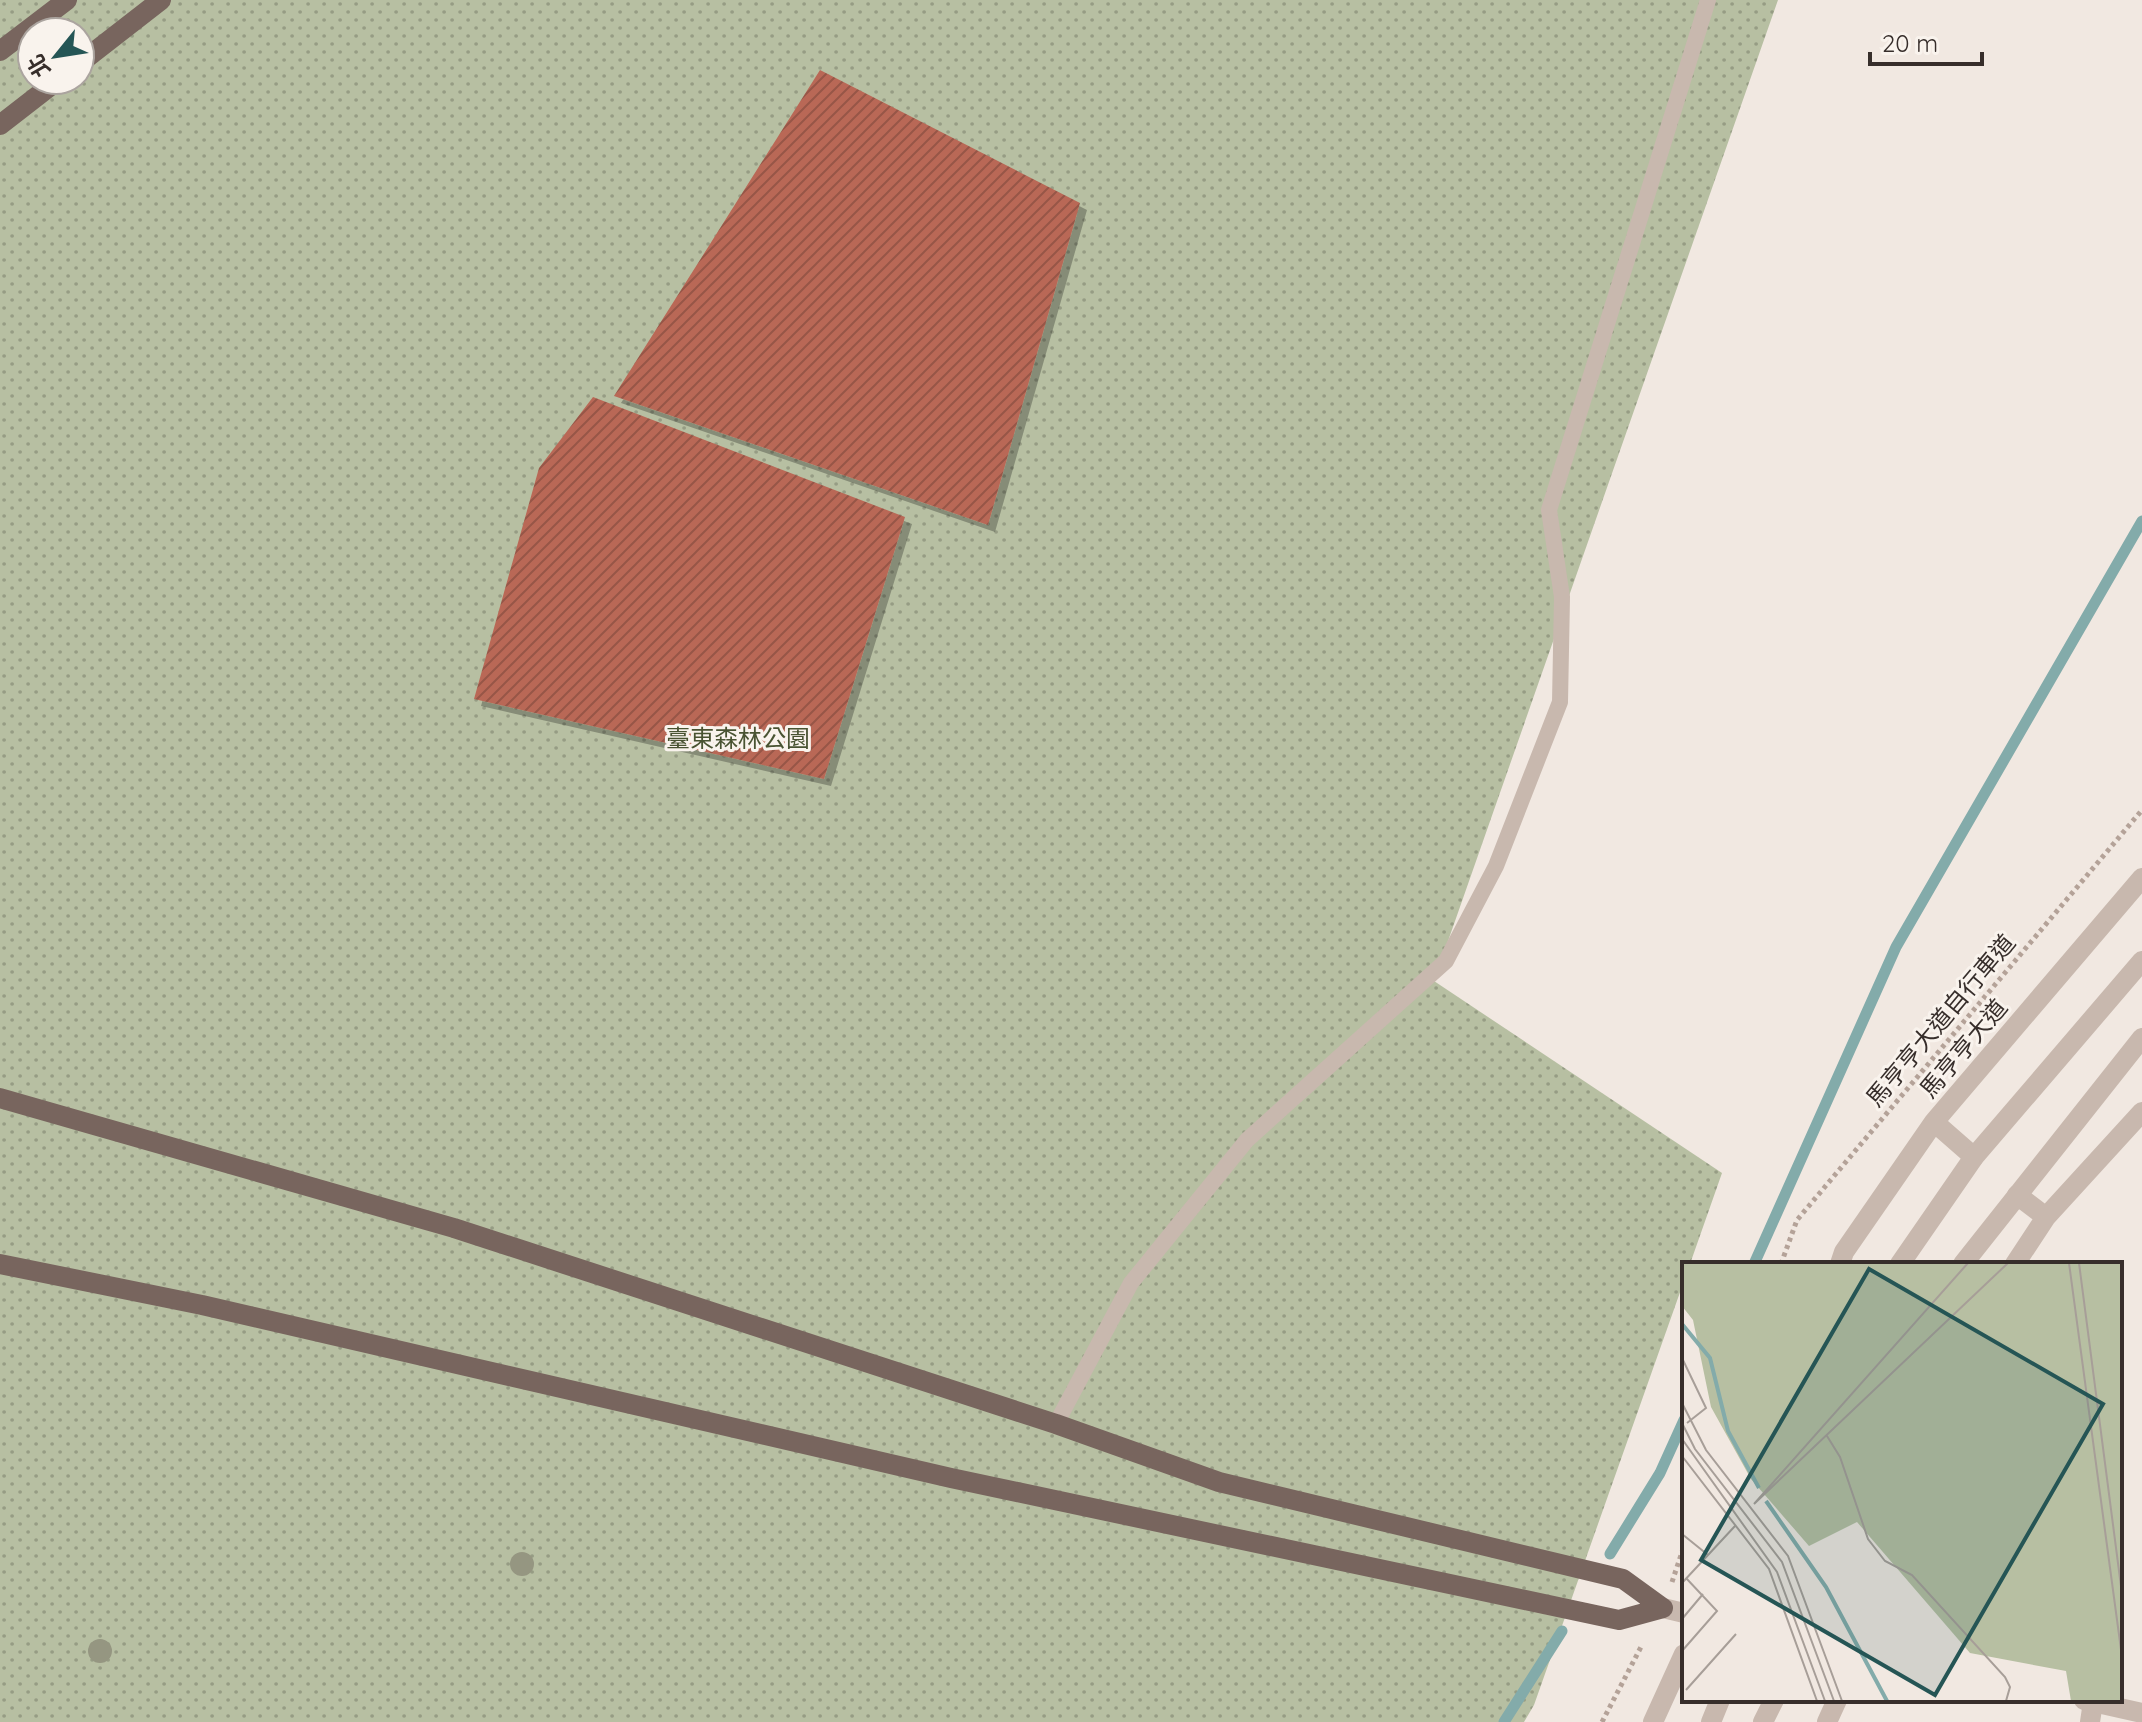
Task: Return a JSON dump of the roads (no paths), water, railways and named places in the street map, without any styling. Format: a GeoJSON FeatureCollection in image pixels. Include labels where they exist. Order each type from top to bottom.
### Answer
{"type":"FeatureCollection","features":[{"type":"Feature","properties":{"kind":"main road"},"geometry":{"type":"LineString","coordinates":[[0,51],[67,0]]}},
{"type":"Feature","properties":{"kind":"main road"},"geometry":{"type":"LineString","coordinates":[[96,51],[161,0]]}},
{"type":"Feature","properties":{"kind":"main road"},"geometry":{"type":"LineString","coordinates":[[0,125],[37,96]]}},
{"type":"Feature","properties":{"kind":"main road"},"geometry":{"type":"LineString","coordinates":[[0,1098],[454,1228],[1056,1424],[1219,1482],[1623,1579],[1663,1608]]}},
{"type":"Feature","properties":{"kind":"main road"},"geometry":{"type":"LineString","coordinates":[[0,1264],[202,1305],[951,1478],[1619,1620],[1663,1608]]}},
{"type":"Feature","properties":{"kind":"street","name":"馬亨亨大道"},"geometry":{"type":"LineString","coordinates":[[1841,1262],[1844,1252],[1934,1122],[2142,878]]}},
{"type":"Feature","properties":{"kind":"street"},"geometry":{"type":"LineString","coordinates":[[1901,1262],[1974,1157],[2142,961]]}},
{"type":"Feature","properties":{"kind":"street"},"geometry":{"type":"LineString","coordinates":[[1965,1262],[2142,1038]]}},
{"type":"Feature","properties":{"kind":"street"},"geometry":{"type":"LineString","coordinates":[[2016,1262],[2046,1217],[2142,1112]]}},
{"type":"Feature","properties":{"kind":"street"},"geometry":{"type":"LineString","coordinates":[[1934,1122],[1974,1157]]}},
{"type":"Feature","properties":{"kind":"street"},"geometry":{"type":"LineString","coordinates":[[2017,1195],[2046,1217]]}},
{"type":"Feature","properties":{"kind":"street"},"geometry":{"type":"LineString","coordinates":[[1663,1608],[1682,1613]]}},
{"type":"Feature","properties":{"kind":"street"},"geometry":{"type":"LineString","coordinates":[[1653,1722],[1682,1658]]}},
{"type":"Feature","properties":{"kind":"street"},"geometry":{"type":"LineString","coordinates":[[1711,1722],[1719,1702]]}},
{"type":"Feature","properties":{"kind":"street"},"geometry":{"type":"LineString","coordinates":[[1763,1722],[1773,1702]]}},
{"type":"Feature","properties":{"kind":"street"},"geometry":{"type":"LineString","coordinates":[[1827,1722],[1836,1702]]}},
{"type":"Feature","properties":{"kind":"street"},"geometry":{"type":"LineString","coordinates":[[2089,1708],[2142,1713]]}},
{"type":"Feature","properties":{"kind":"lane"},"geometry":{"type":"LineString","coordinates":[[1056,1424],[1131,1283],[1247,1140],[1446,961],[1496,866],[1560,702],[1562,597],[1549,510],[1708,0]]}},
{"type":"Feature","properties":{"kind":"waterway"},"geometry":{"type":"LineString","coordinates":[[1755,1262],[1896,947],[2142,521]]}},
{"type":"Feature","properties":{"kind":"waterway"},"geometry":{"type":"LineString","coordinates":[[1610,1554],[1660,1473],[1682,1424]]}},
{"type":"Feature","properties":{"kind":"waterway"},"geometry":{"type":"LineString","coordinates":[[1504,1722],[1562,1631]]}},
{"type":"Feature","properties":{"kind":"park label","name":"臺東森林公園"},"geometry":{"type":"Point","coordinates":[738,738]}}]}
